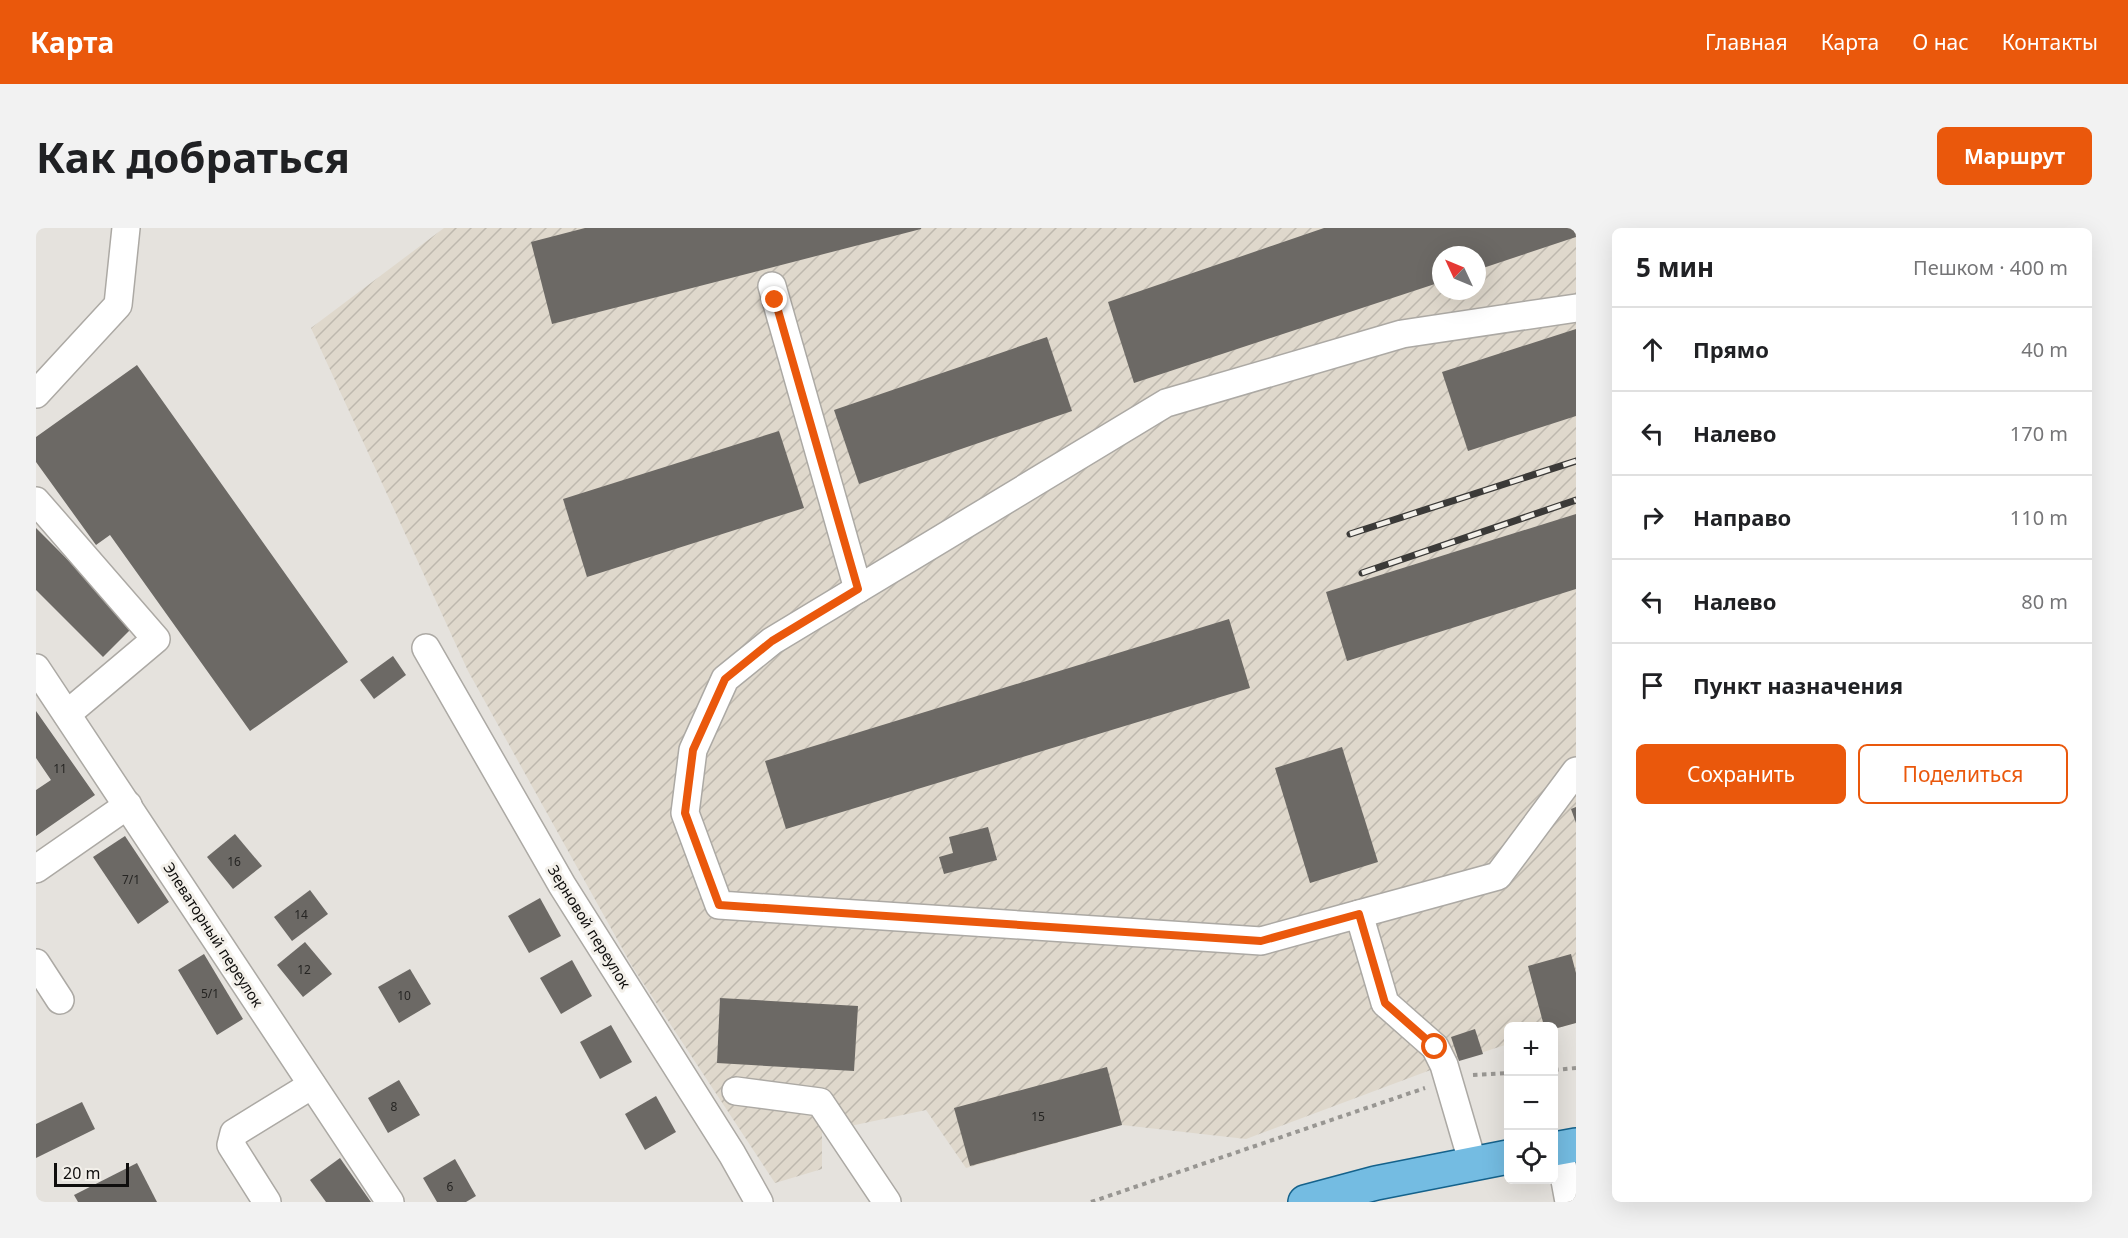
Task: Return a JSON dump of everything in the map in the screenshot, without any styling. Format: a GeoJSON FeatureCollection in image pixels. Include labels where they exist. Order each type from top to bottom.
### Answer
{"type":"FeatureCollection","features":[{"type":"Feature","properties":{"kind":"main road"},"geometry":{"type":"LineString","coordinates":[[1305,1202],[1376,1183],[1504,1158]]}},
{"type":"Feature","properties":{"kind":"street"},"geometry":{"type":"LineString","coordinates":[[36,394],[118,305],[126,228]]}},
{"type":"Feature","properties":{"kind":"street"},"geometry":{"type":"LineString","coordinates":[[772,286],[858,589]]}},
{"type":"Feature","properties":{"kind":"street"},"geometry":{"type":"LineString","coordinates":[[1576,308],[1402,334],[1166,403],[772,641],[725,679],[693,750],[685,813],[719,905],[1261,941],[1498,876],[1576,771]]}},
{"type":"Feature","properties":{"kind":"street"},"geometry":{"type":"LineString","coordinates":[[36,501],[156,639],[67,714]]}},
{"type":"Feature","properties":{"kind":"street","name":"Зерновой переулок"},"geometry":{"type":"LineString","coordinates":[[426,648],[562,885],[732,1154],[759,1202]]}},
{"type":"Feature","properties":{"kind":"street","name":"Элеваторный переулок"},"geometry":{"type":"LineString","coordinates":[[36,668],[390,1202]]}},
{"type":"Feature","properties":{"kind":"street"},"geometry":{"type":"LineString","coordinates":[[36,869],[128,806]]}},
{"type":"Feature","properties":{"kind":"street"},"geometry":{"type":"LineString","coordinates":[[1359,914],[1385,1003],[1435,1047],[1448,1080],[1473,1164]]}},
{"type":"Feature","properties":{"kind":"street"},"geometry":{"type":"LineString","coordinates":[[36,963],[60,1000]]}},
{"type":"Feature","properties":{"kind":"street"},"geometry":{"type":"LineString","coordinates":[[267,1202],[231,1145],[234,1133],[312,1085]]}},
{"type":"Feature","properties":{"kind":"street"},"geometry":{"type":"LineString","coordinates":[[736,1091],[820,1102],[887,1202]]}},
{"type":"Feature","properties":{"kind":"street"},"geometry":{"type":"LineString","coordinates":[[1563,1147],[1569,1202]]}},
{"type":"Feature","properties":{"kind":"path"},"geometry":{"type":"LineString","coordinates":[[1558,1070],[1576,1068]]}},
{"type":"Feature","properties":{"kind":"path"},"geometry":{"type":"LineString","coordinates":[[1091,1202],[1448,1080],[1462,1076],[1504,1073]]}},
{"type":"Feature","properties":{"kind":"shaded area"},"geometry":{"type":"Polygon","coordinates":[[[444,228],[1576,228],[1576,1023],[1558,1028],[1558,1022],[1504,1022],[1504,1045],[1444,1065],[1246,1139],[1122,1125],[966,1168],[926,1110],[822,1132],[822,1169],[775,1183],[632,966],[468,671],[311,328],[444,228]]]}},
{"type":"Feature","properties":{"kind":"building"},"geometry":{"type":"Polygon","coordinates":[[[585,228],[921,229],[552,324],[531,242],[585,228]]]}},
{"type":"Feature","properties":{"kind":"building"},"geometry":{"type":"Polygon","coordinates":[[[1324,228],[1576,228],[1576,237],[1486,267],[1486,246],[1432,246],[1432,285],[1134,383],[1108,302],[1324,228]]]}},
{"type":"Feature","properties":{"kind":"building"},"geometry":{"type":"Polygon","coordinates":[[[1576,329],[1576,416],[1468,451],[1442,372],[1576,329]]]}},
{"type":"Feature","properties":{"kind":"building"},"geometry":{"type":"Polygon","coordinates":[[[1047,337],[1072,411],[859,484],[834,410],[1047,337]]]}},
{"type":"Feature","properties":{"kind":"building"},"geometry":{"type":"Polygon","coordinates":[[[137,365],[348,662],[250,731],[110,535],[96,545],[36,462],[36,437],[137,365]]]}},
{"type":"Feature","properties":{"kind":"building"},"geometry":{"type":"Polygon","coordinates":[[[779,431],[804,508],[587,577],[563,499],[779,431]]]}},
{"type":"Feature","properties":{"kind":"building"},"geometry":{"type":"Polygon","coordinates":[[[1576,514],[1576,589],[1347,661],[1326,592],[1576,514]]]}},
{"type":"Feature","properties":{"kind":"building"},"geometry":{"type":"Polygon","coordinates":[[[36,528],[134,626],[103,657],[36,590],[36,528]]]}},
{"type":"Feature","properties":{"kind":"building"},"geometry":{"type":"Polygon","coordinates":[[[1229,619],[1250,688],[786,829],[765,761],[1229,619]]]}},
{"type":"Feature","properties":{"kind":"building"},"geometry":{"type":"Polygon","coordinates":[[[393,656],[406,675],[374,699],[360,680],[393,656]]]}},
{"type":"Feature","properties":{"kind":"building"},"geometry":{"type":"Polygon","coordinates":[[[36,711],[95,795],[36,836],[36,790],[51,780],[36,758],[36,711]]]}},
{"type":"Feature","properties":{"kind":"building"},"geometry":{"type":"Polygon","coordinates":[[[1342,747],[1378,862],[1310,883],[1275,768],[1342,747]]]}},
{"type":"Feature","properties":{"kind":"building"},"geometry":{"type":"Polygon","coordinates":[[[1576,807],[1576,823],[1571,809],[1576,807]]]}},
{"type":"Feature","properties":{"kind":"building"},"geometry":{"type":"Polygon","coordinates":[[[988,827],[997,860],[944,874],[939,857],[953,853],[949,837],[988,827]]]}},
{"type":"Feature","properties":{"kind":"building"},"geometry":{"type":"Polygon","coordinates":[[[235,834],[262,866],[233,889],[207,857],[235,834]]]}},
{"type":"Feature","properties":{"kind":"building"},"geometry":{"type":"Polygon","coordinates":[[[125,836],[169,902],[138,924],[93,857],[125,836]]]}},
{"type":"Feature","properties":{"kind":"building"},"geometry":{"type":"Polygon","coordinates":[[[310,890],[328,914],[292,941],[274,917],[310,890]]]}},
{"type":"Feature","properties":{"kind":"building"},"geometry":{"type":"Polygon","coordinates":[[[540,898],[561,936],[529,953],[508,916],[540,898]]]}},
{"type":"Feature","properties":{"kind":"building"},"geometry":{"type":"Polygon","coordinates":[[[305,942],[332,974],[303,997],[277,965],[305,942]]]}},
{"type":"Feature","properties":{"kind":"building"},"geometry":{"type":"Polygon","coordinates":[[[204,954],[243,1019],[217,1035],[178,970],[204,954]]]}},
{"type":"Feature","properties":{"kind":"building"},"geometry":{"type":"Polygon","coordinates":[[[1571,954],[1576,973],[1576,1023],[1558,1028],[1558,1022],[1543,1022],[1528,966],[1571,954]]]}},
{"type":"Feature","properties":{"kind":"building"},"geometry":{"type":"Polygon","coordinates":[[[572,960],[592,996],[561,1014],[540,978],[572,960]]]}},
{"type":"Feature","properties":{"kind":"building"},"geometry":{"type":"Polygon","coordinates":[[[410,969],[431,1004],[399,1023],[378,987],[410,969]]]}},
{"type":"Feature","properties":{"kind":"building"},"geometry":{"type":"Polygon","coordinates":[[[720,998],[858,1006],[854,1071],[717,1063],[720,998]]]}},
{"type":"Feature","properties":{"kind":"building"},"geometry":{"type":"Polygon","coordinates":[[[611,1025],[632,1062],[600,1079],[580,1042],[611,1025]]]}},
{"type":"Feature","properties":{"kind":"building"},"geometry":{"type":"Polygon","coordinates":[[[1475,1029],[1483,1054],[1459,1061],[1451,1037],[1475,1029]]]}},
{"type":"Feature","properties":{"kind":"building"},"geometry":{"type":"Polygon","coordinates":[[[1107,1067],[1122,1125],[970,1166],[954,1108],[1107,1067]]]}},
{"type":"Feature","properties":{"kind":"building"},"geometry":{"type":"Polygon","coordinates":[[[399,1080],[420,1115],[388,1133],[368,1098],[399,1080]]]}},
{"type":"Feature","properties":{"kind":"building"},"geometry":{"type":"Polygon","coordinates":[[[656,1096],[676,1132],[645,1150],[625,1114],[656,1096]]]}},
{"type":"Feature","properties":{"kind":"building"},"geometry":{"type":"Polygon","coordinates":[[[82,1102],[95,1129],[36,1158],[36,1124],[82,1102]]]}},
{"type":"Feature","properties":{"kind":"building"},"geometry":{"type":"Polygon","coordinates":[[[340,1158],[371,1202],[326,1202],[310,1180],[340,1158]]]}},
{"type":"Feature","properties":{"kind":"building"},"geometry":{"type":"Polygon","coordinates":[[[455,1159],[476,1196],[466,1202],[437,1202],[423,1178],[455,1159]]]}},
{"type":"Feature","properties":{"kind":"building"},"geometry":{"type":"Polygon","coordinates":[[[137,1163],[157,1202],[78,1202],[74,1195],[137,1163]]]}},
{"type":"Feature","properties":{"kind":"railway"},"geometry":{"type":"LineString","coordinates":[[1350,534],[1576,461]]}},
{"type":"Feature","properties":{"kind":"railway"},"geometry":{"type":"LineString","coordinates":[[1362,573],[1576,500]]}},
{"type":"Feature","properties":{"kind":"route"},"geometry":{"type":"LineString","coordinates":[[775,300],[858,589],[772,641],[725,679],[693,750],[685,813],[719,905],[1261,941],[1359,914],[1385,1003],[1435,1047]]}}]}
